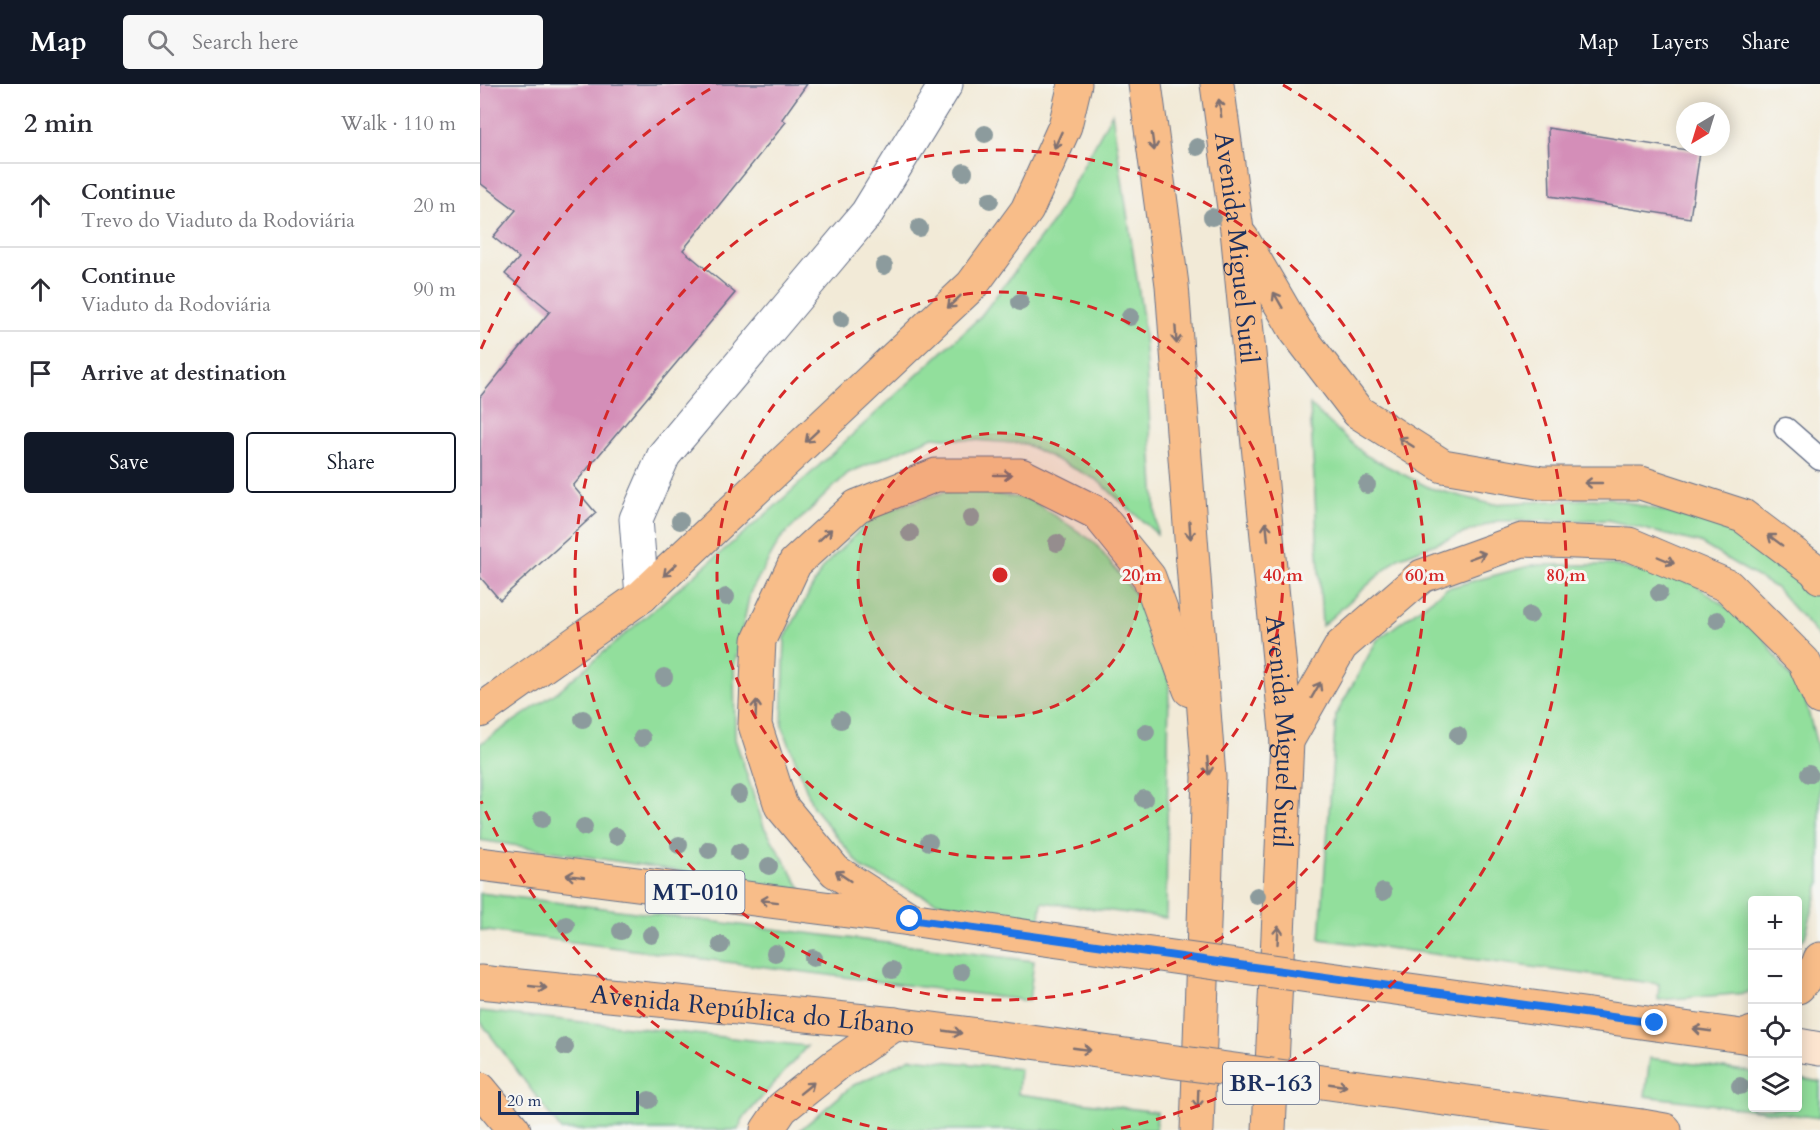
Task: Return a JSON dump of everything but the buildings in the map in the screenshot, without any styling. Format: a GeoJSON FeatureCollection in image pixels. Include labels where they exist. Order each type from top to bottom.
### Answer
{"type":"FeatureCollection","features":[{"type":"Feature","properties":{"kind":"main road"},"geometry":{"type":"LineString","coordinates":[[480,711],[642,596],[972,285],[1027,210],[1065,126],[1075,84]]}},
{"type":"Feature","properties":{"kind":"main road"},"geometry":{"type":"LineString","coordinates":[[1144,84],[1172,285],[1209,777],[1197,1130]]}},
{"type":"Feature","properties":{"kind":"main road","name":"Avenida Miguel Sutil"},"geometry":{"type":"LineString","coordinates":[[1217,84],[1237,230],[1287,741],[1269,1130]]}},
{"type":"Feature","properties":{"kind":"main road"},"geometry":{"type":"LineString","coordinates":[[1237,230],[1296,331],[1358,412],[1443,466],[1542,483],[1641,483],[1743,516],[1815,570],[1820,577]]}},
{"type":"Feature","properties":{"kind":"main road"},"geometry":{"type":"LineString","coordinates":[[910,919],[835,871],[781,806],[755,725],[759,640],[795,563],[857,506],[936,475],[1021,475],[1096,513],[1149,577],[1204,727]]}},
{"type":"Feature","properties":{"kind":"main road"},"geometry":{"type":"LineString","coordinates":[[1287,741],[1341,646],[1422,576],[1522,540],[1629,544],[1728,586],[1803,662],[1820,698]]}},
{"type":"Feature","properties":{"kind":"main road","name":"MT-010"},"geometry":{"type":"LineString","coordinates":[[480,864],[910,919],[1748,1036]]}},
{"type":"Feature","properties":{"kind":"main road"},"geometry":{"type":"LineString","coordinates":[[1802,982],[1817,967],[1820,959]]}},
{"type":"Feature","properties":{"kind":"main road","name":"Avenida República do Líbano"},"geometry":{"type":"LineString","coordinates":[[480,982],[895,1024],[1654,1128]]}},
{"type":"Feature","properties":{"kind":"main road"},"geometry":{"type":"LineString","coordinates":[[767,1130],[782,1108],[836,1065],[895,1024]]}},
{"type":"Feature","properties":{"kind":"main road"},"geometry":{"type":"LineString","coordinates":[[1802,1046],[1820,1049]]}},
{"type":"Feature","properties":{"kind":"main road"},"geometry":{"type":"LineString","coordinates":[[480,1089],[514,1130]]}},
{"type":"Feature","properties":{"kind":"street"},"geometry":{"type":"LineString","coordinates":[[642,596],[636,519],[664,455],[867,213],[946,84]]}},
{"type":"Feature","properties":{"kind":"lane"},"geometry":{"type":"LineString","coordinates":[[1786,429],[1820,459]]}},
{"type":"Feature","properties":{"kind":"green space"},"geometry":{"type":"Polygon","coordinates":[[[1112,113],[1143,319],[1157,534],[1097,480],[1025,444],[933,437],[848,473],[781,538],[750,593],[734,667],[735,739],[764,827],[802,890],[480,840],[480,744],[557,692],[772,509],[980,317],[1054,220],[1112,113]]]}},
{"type":"Feature","properties":{"kind":"green space"},"geometry":{"type":"Polygon","coordinates":[[[1310,405],[1365,455],[1430,488],[1491,504],[1609,498],[1724,526],[1817,593],[1820,598],[1820,638],[1776,588],[1700,543],[1608,520],[1497,521],[1398,558],[1322,626],[1310,405]]]}},
{"type":"Feature","properties":{"kind":"green space"},"geometry":{"type":"Polygon","coordinates":[[[954,489],[1030,499],[1094,542],[1144,605],[1169,680],[1166,918],[1042,902],[1040,919],[937,902],[863,869],[813,807],[782,725],[785,638],[823,567],[877,513],[954,489]]]}},
{"type":"Feature","properties":{"kind":"green space"},"geometry":{"type":"Polygon","coordinates":[[[1533,565],[1613,565],[1693,583],[1759,631],[1805,699],[1820,757],[1820,883],[1805,937],[1802,940],[1802,896],[1748,896],[1747,993],[1658,1000],[1659,984],[1320,939],[1336,715],[1377,640],[1447,588],[1533,565]]]}},
{"type":"Feature","properties":{"kind":"green space"},"geometry":{"type":"Polygon","coordinates":[[[480,893],[1034,961],[1029,1001],[480,930],[480,893]]]}},
{"type":"Feature","properties":{"kind":"green space"},"geometry":{"type":"Polygon","coordinates":[[[480,1011],[807,1046],[743,1119],[738,1130],[561,1130],[480,1021],[480,1011]]]}},
{"type":"Feature","properties":{"kind":"green space"},"geometry":{"type":"Polygon","coordinates":[[[911,1058],[1020,1069],[1018,1094],[1157,1112],[1156,1130],[800,1130],[852,1086],[911,1058]]]}},
{"type":"Feature","properties":{"kind":"green space"},"geometry":{"type":"Polygon","coordinates":[[[1650,1058],[1748,1071],[1748,1109],[1645,1096],[1650,1058]]]}},
{"type":"Feature","properties":{"kind":"green space"},"geometry":{"type":"Polygon","coordinates":[[[1802,1079],[1820,1082],[1820,1118],[1772,1112],[1802,1112],[1802,1079]]]}},
{"type":"Feature","properties":{"kind":"route"},"geometry":{"type":"LineString","coordinates":[[910,919],[1655,1023]]}}]}
